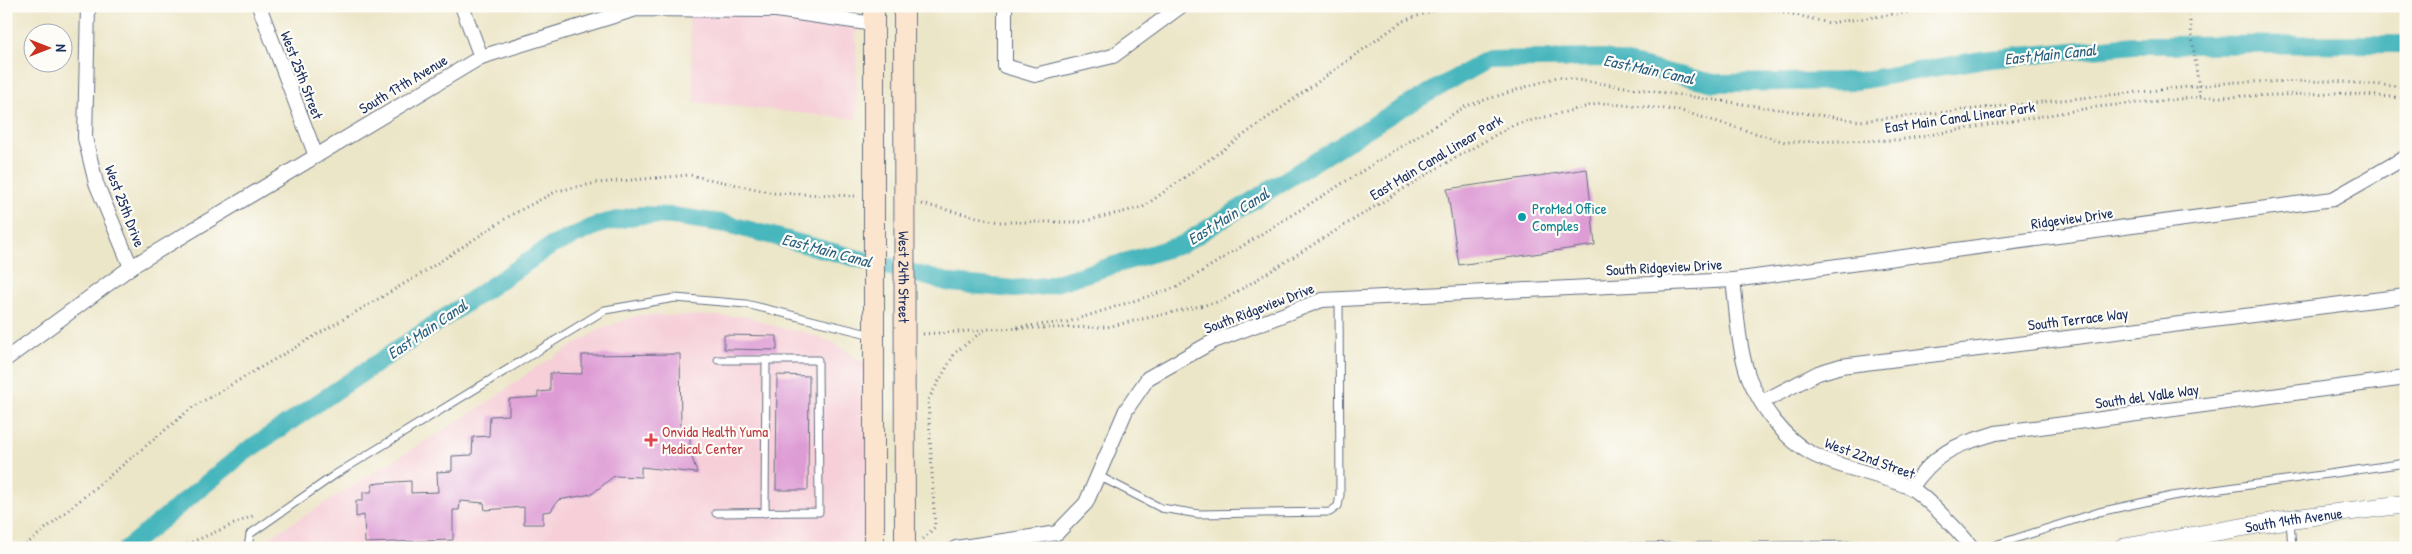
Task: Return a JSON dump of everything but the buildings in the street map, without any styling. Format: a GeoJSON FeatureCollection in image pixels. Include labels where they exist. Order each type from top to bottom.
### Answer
{"type":"FeatureCollection","features":[{"type":"Feature","properties":{"kind":"main road","name":"West 24th Street"},"geometry":{"type":"LineString","coordinates":[[904,6],[905,336],[913,544]]}},
{"type":"Feature","properties":{"kind":"main road","name":"West 24th Street"},"geometry":{"type":"LineString","coordinates":[[874,15],[874,548]]}},
{"type":"Feature","properties":{"kind":"main road"},"geometry":{"type":"LineString","coordinates":[[874,15],[887,31],[891,42],[893,124],[903,151]]}},
{"type":"Feature","properties":{"kind":"street","name":"West 25th Drive"},"geometry":{"type":"LineString","coordinates":[[88,6],[85,138],[96,183],[131,267]]}},
{"type":"Feature","properties":{"kind":"street","name":"West 25th Street"},"geometry":{"type":"LineString","coordinates":[[259,6],[316,156]]}},
{"type":"Feature","properties":{"kind":"street"},"geometry":{"type":"LineString","coordinates":[[462,6],[481,57]]}},
{"type":"Feature","properties":{"kind":"street"},"geometry":{"type":"LineString","coordinates":[[1005,6],[1005,66],[1035,75],[1113,56],[1181,6]]}},
{"type":"Feature","properties":{"kind":"street","name":"South 17th Avenue"},"geometry":{"type":"LineString","coordinates":[[6,359],[131,267],[481,57],[635,7],[756,8],[874,15]]}},
{"type":"Feature","properties":{"kind":"street","name":"Ridgeview Drive"},"geometry":{"type":"LineString","coordinates":[[1733,280],[2333,199],[2406,157]]}},
{"type":"Feature","properties":{"kind":"street","name":"South Ridgeview Drive"},"geometry":{"type":"LineString","coordinates":[[956,548],[1057,532],[1086,503],[1126,410],[1148,378],[1214,341],[1322,300],[1733,280]]}},
{"type":"Feature","properties":{"kind":"street","name":"West 22nd Street"},"geometry":{"type":"LineString","coordinates":[[1733,280],[1741,342],[1749,378],[1762,402],[1783,431],[1812,454],[1911,488],[1962,534],[1972,548]]}},
{"type":"Feature","properties":{"kind":"street","name":"South Terrace Way"},"geometry":{"type":"LineString","coordinates":[[1762,402],[1818,373],[1841,366],[2406,296]]}},
{"type":"Feature","properties":{"kind":"street","name":"South del Valle Way"},"geometry":{"type":"LineString","coordinates":[[1911,488],[1926,467],[1944,452],[1961,444],[1996,433],[2406,378]]}},
{"type":"Feature","properties":{"kind":"street","name":"South 14th Avenue"},"geometry":{"type":"LineString","coordinates":[[2122,548],[2290,520],[2406,504]]}},
{"type":"Feature","properties":{"kind":"lane"},"geometry":{"type":"LineString","coordinates":[[248,548],[250,534],[336,474],[605,310],[675,298],[746,304],[875,336]]}},
{"type":"Feature","properties":{"kind":"lane"},"geometry":{"type":"LineString","coordinates":[[1099,476],[1162,508],[1199,514],[1330,512],[1338,506],[1340,495],[1339,298]]}},
{"type":"Feature","properties":{"kind":"lane"},"geometry":{"type":"LineString","coordinates":[[716,513],[819,512],[818,360],[718,360]]}},
{"type":"Feature","properties":{"kind":"lane"},"geometry":{"type":"LineString","coordinates":[[765,513],[766,360]]}},
{"type":"Feature","properties":{"kind":"lane"},"geometry":{"type":"LineString","coordinates":[[1986,548],[2098,512],[2172,496],[2406,463]]}},
{"type":"Feature","properties":{"kind":"lane"},"geometry":{"type":"LineString","coordinates":[[2290,520],[2292,548]]}},
{"type":"Feature","properties":{"kind":"lane"},"geometry":{"type":"LineString","coordinates":[[1475,548],[1840,545],[1869,545],[1871,548]]}},
{"type":"Feature","properties":{"kind":"path"},"geometry":{"type":"LineString","coordinates":[[904,200],[998,222],[1080,222],[1143,207],[1403,21],[1448,6]]}},
{"type":"Feature","properties":{"kind":"path"},"geometry":{"type":"LineString","coordinates":[[1759,6],[1829,23],[1955,6]]}},
{"type":"Feature","properties":{"kind":"path"},"geometry":{"type":"LineString","coordinates":[[2188,7],[2200,98]]}},
{"type":"Feature","properties":{"kind":"path"},"geometry":{"type":"LineString","coordinates":[[905,336],[1068,322],[1177,287],[1466,106],[1557,77],[1859,121],[2236,82],[2332,81],[2406,86]]}},
{"type":"Feature","properties":{"kind":"path","name":"East Main Canal Linear Park"},"geometry":{"type":"LineString","coordinates":[[913,544],[935,527],[928,400],[955,353],[985,329],[1107,327],[1222,301],[1426,175],[1513,125],[1601,103],[1678,110],[1785,142],[1899,140],[2096,107],[2200,98],[2336,93],[2406,98]]}},
{"type":"Feature","properties":{"kind":"path"},"geometry":{"type":"LineString","coordinates":[[22,548],[193,407],[421,274],[511,215],[557,191],[607,182],[690,175],[774,193],[875,197]]}},
{"type":"Feature","properties":{"kind":"path"},"geometry":{"type":"LineString","coordinates":[[178,548],[260,512]]}},
{"type":"Feature","properties":{"kind":"shaded area"},"geometry":{"type":"Polygon","coordinates":[[[722,6],[856,6],[857,119],[695,102],[688,9],[722,6]]]}},
{"type":"Feature","properties":{"kind":"shaded area","name":"Onvida Health Yuma Medical Center"},"geometry":{"type":"Polygon","coordinates":[[[638,315],[745,316],[783,329],[804,332],[834,343],[875,370],[877,548],[252,548],[492,400],[529,372],[599,330],[638,315]]]}},
{"type":"Feature","properties":{"kind":"waterway","name":"East Main Canal"},"geometry":{"type":"LineString","coordinates":[[127,548],[245,452],[551,246],[600,224],[639,215],[672,216],[727,224],[951,283],[1014,289],[1046,286],[1183,244],[1388,116],[1487,60],[1605,58],[1714,83],[1858,81],[1980,60],[2134,45],[2406,44]]}},
{"type":"Feature","properties":{"kind":"place","name":"ProMed Office Comples"},"geometry":{"type":"Point","coordinates":[1522,217]}},
{"type":"Feature","properties":{"kind":"place","name":"Onvida Health Yuma Medical Center"},"geometry":{"type":"Point","coordinates":[651,440]}}]}
